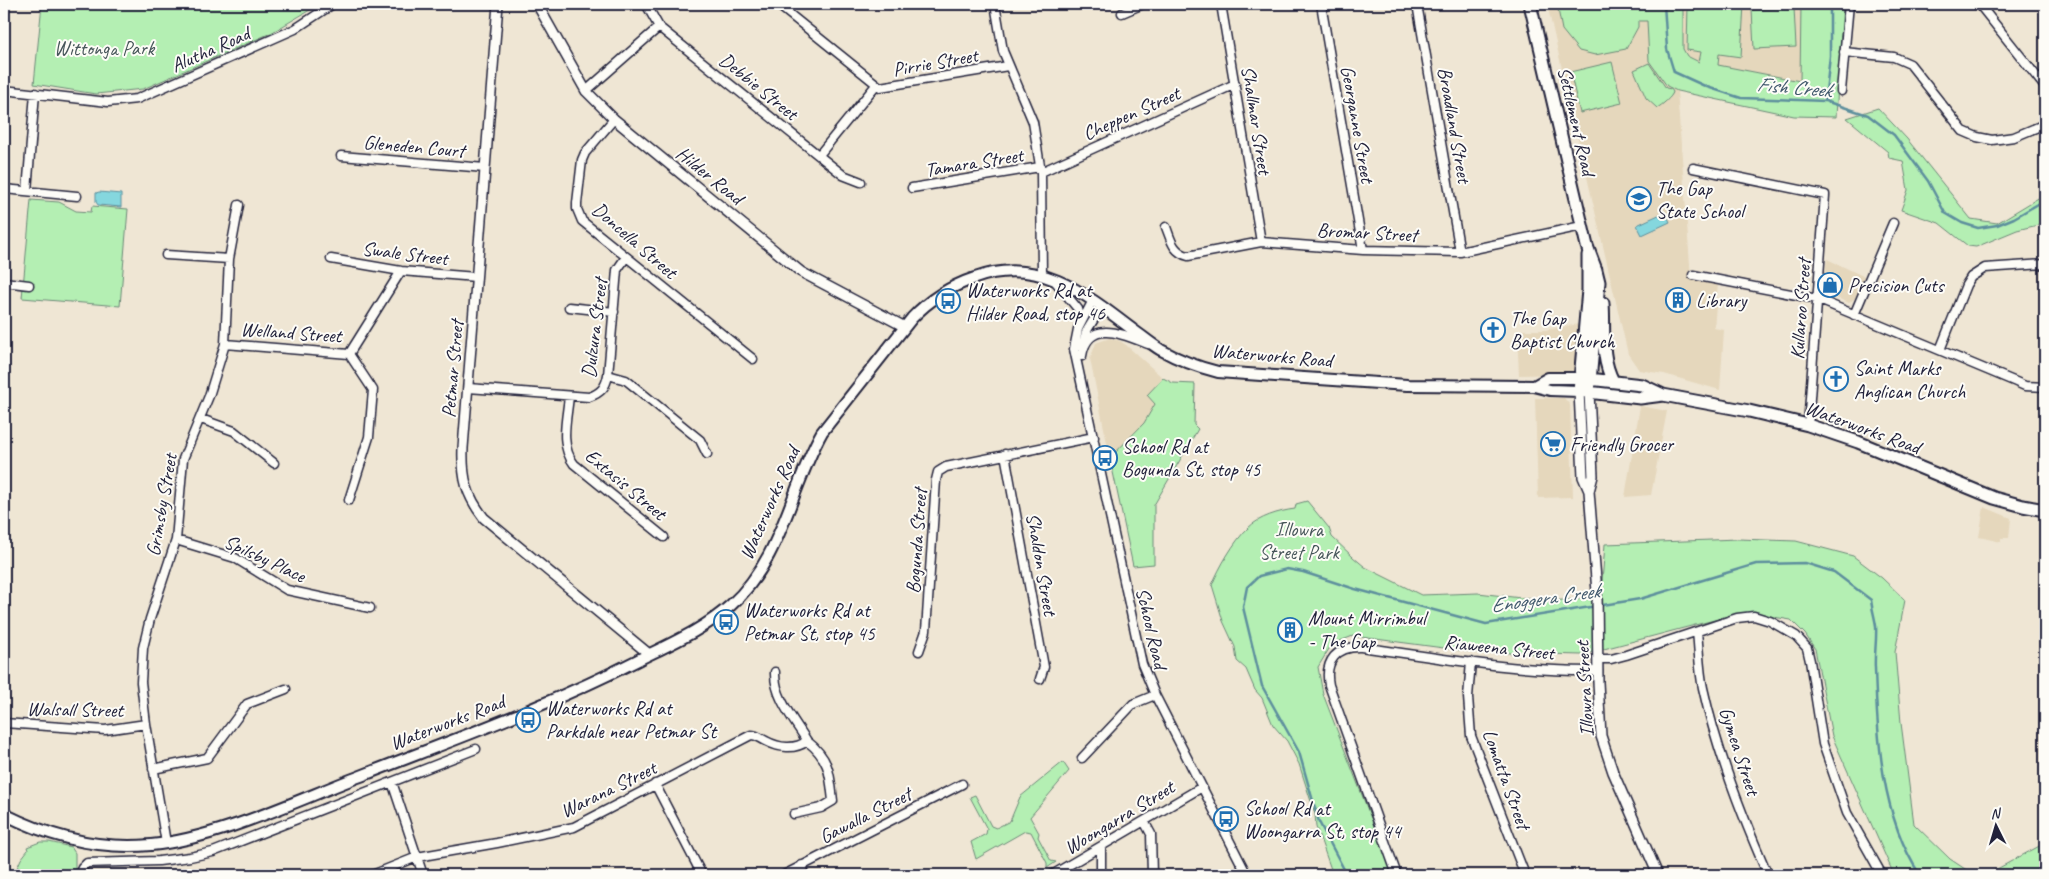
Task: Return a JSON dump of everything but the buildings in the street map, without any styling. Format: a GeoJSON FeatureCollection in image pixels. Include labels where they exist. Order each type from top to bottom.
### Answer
{"type":"FeatureCollection","features":[{"type":"Feature","properties":{"kind":"main road","name":"Settlement Road"},"geometry":{"type":"LineString","coordinates":[[1530,4],[1582,226],[1598,277],[1585,379]]}},
{"type":"Feature","properties":{"kind":"main road","name":"Settlement Road"},"geometry":{"type":"LineString","coordinates":[[1584,392],[1588,290],[1587,246]]}},
{"type":"Feature","properties":{"kind":"main road","name":"Waterworks Road"},"geometry":{"type":"LineString","coordinates":[[4,814],[42,831],[81,842],[125,846],[166,843],[193,838],[268,812],[505,720],[586,687],[649,654],[712,619],[731,605],[751,584],[766,563],[777,541],[804,471],[822,432],[905,327],[925,305],[967,280],[983,274],[1022,271],[1053,278],[1069,284],[1160,349],[1190,363],[1218,372],[1407,385],[1534,386],[1550,390],[1640,398],[1664,395]]}},
{"type":"Feature","properties":{"kind":"main road"},"geometry":{"type":"LineString","coordinates":[[1598,277],[1604,312],[1604,353],[1608,371],[1613,380]]}},
{"type":"Feature","properties":{"kind":"main road","name":"Waterworks Road"},"geometry":{"type":"LineString","coordinates":[[1534,386],[1548,378],[1613,380],[1642,385],[1664,395],[1749,411],[1808,425],[1858,442],[1994,498],[2045,510]]}},
{"type":"Feature","properties":{"kind":"street","name":"Alutha Road"},"geometry":{"type":"LineString","coordinates":[[4,90],[108,102],[137,99],[295,29],[333,4]]}},
{"type":"Feature","properties":{"kind":"street","name":"Petmar Street"},"geometry":{"type":"LineString","coordinates":[[498,4],[463,448],[463,476],[467,491],[484,518],[649,654]]}},
{"type":"Feature","properties":{"kind":"street","name":"Hilder Road"},"geometry":{"type":"LineString","coordinates":[[537,4],[586,91],[614,119],[801,272],[905,327]]}},
{"type":"Feature","properties":{"kind":"street","name":"Debbie Street"},"geometry":{"type":"LineString","coordinates":[[646,4],[659,27],[843,175],[861,182]]}},
{"type":"Feature","properties":{"kind":"street","name":"Pirrie Street"},"geometry":{"type":"LineString","coordinates":[[777,4],[876,84],[884,87],[1008,66]]}},
{"type":"Feature","properties":{"kind":"street"},"geometry":{"type":"LineString","coordinates":[[995,4],[1003,51],[1033,122],[1041,170],[1042,275]]}},
{"type":"Feature","properties":{"kind":"street"},"geometry":{"type":"LineString","coordinates":[[1122,13],[1143,4]]}},
{"type":"Feature","properties":{"kind":"street","name":"Shallmar Street"},"geometry":{"type":"LineString","coordinates":[[1221,4],[1261,242]]}},
{"type":"Feature","properties":{"kind":"street","name":"Georganne Street"},"geometry":{"type":"LineString","coordinates":[[1321,4],[1363,250]]}},
{"type":"Feature","properties":{"kind":"street","name":"Broadland Street"},"geometry":{"type":"LineString","coordinates":[[1417,4],[1460,252]]}},
{"type":"Feature","properties":{"kind":"street"},"geometry":{"type":"LineString","coordinates":[[1841,91],[1848,4]]}},
{"type":"Feature","properties":{"kind":"street"},"geometry":{"type":"LineString","coordinates":[[1979,4],[2045,87]]}},
{"type":"Feature","properties":{"kind":"street"},"geometry":{"type":"LineString","coordinates":[[586,91],[659,27]]}},
{"type":"Feature","properties":{"kind":"street"},"geometry":{"type":"LineString","coordinates":[[1844,52],[1894,57],[1910,64],[1963,132],[1992,140],[2014,137],[2045,124]]}},
{"type":"Feature","properties":{"kind":"street"},"geometry":{"type":"LineString","coordinates":[[819,155],[876,84]]}},
{"type":"Feature","properties":{"kind":"street","name":"Cheppen Street"},"geometry":{"type":"LineString","coordinates":[[1041,170],[1235,84]]}},
{"type":"Feature","properties":{"kind":"street"},"geometry":{"type":"LineString","coordinates":[[27,191],[35,93]]}},
{"type":"Feature","properties":{"kind":"street","name":"Doncella Street"},"geometry":{"type":"LineString","coordinates":[[614,119],[585,153],[582,160],[577,209],[582,220],[753,359]]}},
{"type":"Feature","properties":{"kind":"street","name":"Gleneden Court"},"geometry":{"type":"LineString","coordinates":[[341,156],[485,168]]}},
{"type":"Feature","properties":{"kind":"street","name":"Kullaroo Street"},"geometry":{"type":"LineString","coordinates":[[1692,168],[1825,195],[1808,425]]}},
{"type":"Feature","properties":{"kind":"street","name":"Tamara Street"},"geometry":{"type":"LineString","coordinates":[[912,188],[1041,170]]}},
{"type":"Feature","properties":{"kind":"street"},"geometry":{"type":"LineString","coordinates":[[4,189],[77,196]]}},
{"type":"Feature","properties":{"kind":"street","name":"Grimsby Street"},"geometry":{"type":"LineString","coordinates":[[166,843],[146,724],[141,682],[143,648],[150,619],[176,540],[183,458],[201,419],[225,344],[229,259],[240,205]]}},
{"type":"Feature","properties":{"kind":"street"},"geometry":{"type":"LineString","coordinates":[[1854,315],[1893,222]]}},
{"type":"Feature","properties":{"kind":"street","name":"Bromar Street"},"geometry":{"type":"LineString","coordinates":[[1166,227],[1176,250],[1188,256],[1261,242],[1363,250],[1460,252],[1582,226]]}},
{"type":"Feature","properties":{"kind":"street"},"geometry":{"type":"LineString","coordinates":[[166,255],[229,259]]}},
{"type":"Feature","properties":{"kind":"street","name":"Dulzura Street"},"geometry":{"type":"LineString","coordinates":[[468,388],[589,397],[601,392],[607,382],[608,375],[617,270],[626,257]]}},
{"type":"Feature","properties":{"kind":"street","name":"Swale Street"},"geometry":{"type":"LineString","coordinates":[[331,260],[401,271],[476,277]]}},
{"type":"Feature","properties":{"kind":"street"},"geometry":{"type":"LineString","coordinates":[[1940,350],[1971,277],[1985,268],[2045,264]]}},
{"type":"Feature","properties":{"kind":"street","name":"Welland Street"},"geometry":{"type":"LineString","coordinates":[[225,344],[349,354],[401,271]]}},
{"type":"Feature","properties":{"kind":"street"},"geometry":{"type":"LineString","coordinates":[[1693,275],[1817,299],[2025,386],[2045,387]]}},
{"type":"Feature","properties":{"kind":"street"},"geometry":{"type":"LineString","coordinates":[[1053,278],[1077,308],[1081,320]]}},
{"type":"Feature","properties":{"kind":"street"},"geometry":{"type":"LineString","coordinates":[[4,282],[29,285]]}},
{"type":"Feature","properties":{"kind":"street","name":"School Road"},"geometry":{"type":"LineString","coordinates":[[1097,303],[1081,320],[1074,344],[1142,664],[1155,695],[1247,875]]}},
{"type":"Feature","properties":{"kind":"street","name":"School Road"},"geometry":{"type":"LineString","coordinates":[[1080,370],[1084,335],[1097,303]]}},
{"type":"Feature","properties":{"kind":"street"},"geometry":{"type":"LineString","coordinates":[[568,307],[614,312]]}},
{"type":"Feature","properties":{"kind":"street"},"geometry":{"type":"LineString","coordinates":[[1082,356],[1084,348],[1090,339],[1097,334],[1107,331],[1119,333],[1160,349]]}},
{"type":"Feature","properties":{"kind":"street"},"geometry":{"type":"LineString","coordinates":[[349,354],[373,390],[370,437],[349,500]]}},
{"type":"Feature","properties":{"kind":"street"},"geometry":{"type":"LineString","coordinates":[[608,375],[626,380],[700,440],[707,454]]}},
{"type":"Feature","properties":{"kind":"street","name":"Illowra Street"},"geometry":{"type":"LineString","coordinates":[[1584,392],[1582,477],[1590,491],[1599,631],[1598,671],[1602,736],[1613,772],[1658,875]]}},
{"type":"Feature","properties":{"kind":"street","name":"Extasis Street"},"geometry":{"type":"LineString","coordinates":[[569,396],[565,444],[569,457],[574,464],[664,537]]}},
{"type":"Feature","properties":{"kind":"street"},"geometry":{"type":"LineString","coordinates":[[201,419],[234,432],[274,463]]}},
{"type":"Feature","properties":{"kind":"street","name":"Bogunda Street"},"geometry":{"type":"LineString","coordinates":[[919,651],[926,631],[938,472],[946,467],[1094,437]]}},
{"type":"Feature","properties":{"kind":"street","name":"Shaldon Street"},"geometry":{"type":"LineString","coordinates":[[1006,454],[1044,667],[1040,679]]}},
{"type":"Feature","properties":{"kind":"street","name":"Spilsby Place"},"geometry":{"type":"LineString","coordinates":[[176,540],[235,558],[287,590],[370,608]]}},
{"type":"Feature","properties":{"kind":"street"},"geometry":{"type":"LineString","coordinates":[[1598,659],[1611,659],[1626,655],[1737,618],[1754,616],[1770,621],[1796,636],[1807,648],[1823,744],[1847,814],[1882,875]]}},
{"type":"Feature","properties":{"kind":"street","name":"Gymea Street"},"geometry":{"type":"LineString","coordinates":[[1697,632],[1702,687],[1721,752],[1768,875]]}},
{"type":"Feature","properties":{"kind":"street","name":"Riaweena Street"},"geometry":{"type":"LineString","coordinates":[[1397,875],[1329,685],[1328,669],[1334,657],[1343,648],[1351,646],[1471,662],[1569,671],[1598,671]]}},
{"type":"Feature","properties":{"kind":"street","name":"Lomatta Street"},"geometry":{"type":"LineString","coordinates":[[1471,662],[1468,697],[1472,736],[1526,875]]}},
{"type":"Feature","properties":{"kind":"street"},"geometry":{"type":"LineString","coordinates":[[775,672],[775,683],[782,700],[807,741],[822,753],[829,767],[834,802],[821,808],[794,814]]}},
{"type":"Feature","properties":{"kind":"street"},"geometry":{"type":"LineString","coordinates":[[153,769],[207,758],[246,704],[286,689]]}},
{"type":"Feature","properties":{"kind":"street"},"geometry":{"type":"LineString","coordinates":[[1082,758],[1133,704],[1155,695]]}},
{"type":"Feature","properties":{"kind":"street","name":"Walsall Street"},"geometry":{"type":"LineString","coordinates":[[4,723],[105,730],[146,724]]}},
{"type":"Feature","properties":{"kind":"street","name":"Warana Street"},"geometry":{"type":"LineString","coordinates":[[372,875],[417,857],[565,830],[751,735],[756,735],[776,745],[786,747],[802,745],[807,741]]}},
{"type":"Feature","properties":{"kind":"street"},"geometry":{"type":"LineString","coordinates":[[79,875],[87,863],[159,861],[213,852],[476,749]]}},
{"type":"Feature","properties":{"kind":"street"},"geometry":{"type":"LineString","coordinates":[[392,782],[423,875]]}},
{"type":"Feature","properties":{"kind":"street"},"geometry":{"type":"LineString","coordinates":[[654,784],[702,875]]}},
{"type":"Feature","properties":{"kind":"street","name":"Gawalla Street"},"geometry":{"type":"LineString","coordinates":[[784,875],[962,784]]}},
{"type":"Feature","properties":{"kind":"street","name":"Woongarra Street"},"geometry":{"type":"LineString","coordinates":[[1052,875],[1202,787]]}},
{"type":"Feature","properties":{"kind":"street"},"geometry":{"type":"LineString","coordinates":[[281,807],[288,822]]}},
{"type":"Feature","properties":{"kind":"street"},"geometry":{"type":"LineString","coordinates":[[268,812],[275,827]]}},
{"type":"Feature","properties":{"kind":"street"},"geometry":{"type":"LineString","coordinates":[[1144,821],[1151,834],[1152,875]]}},
{"type":"Feature","properties":{"kind":"street"},"geometry":{"type":"LineString","coordinates":[[1101,847],[1101,875]]}},
{"type":"Feature","properties":{"kind":"street"},"geometry":{"type":"LineString","coordinates":[[802,866],[806,875]]}},
{"type":"Feature","properties":{"kind":"shaded area","name":"The Gap State School"},"geometry":{"type":"Polygon","coordinates":[[[1547,4],[1646,4],[1667,86],[1677,91],[1691,278],[1718,284],[1714,328],[1724,330],[1720,390],[1664,374],[1639,370],[1628,354],[1547,4]]]}},
{"type":"Feature","properties":{"kind":"shaded area"},"geometry":{"type":"Polygon","coordinates":[[[1683,4],[1843,4],[1838,81],[1808,82],[1698,62],[1687,56],[1683,49],[1683,4]]]}},
{"type":"Feature","properties":{"kind":"shaded area"},"geometry":{"type":"Polygon","coordinates":[[[1827,259],[1865,277],[1855,298],[1849,303],[1825,293],[1824,284],[1827,259]]]}},
{"type":"Feature","properties":{"kind":"shaded area"},"geometry":{"type":"Polygon","coordinates":[[[1579,324],[1579,342],[1574,370],[1565,374],[1519,375],[1517,330],[1545,330],[1579,324]]]}},
{"type":"Feature","properties":{"kind":"shaded area"},"geometry":{"type":"Polygon","coordinates":[[[1110,338],[1126,345],[1163,378],[1147,395],[1155,404],[1144,423],[1110,458],[1090,359],[1096,343],[1110,338]]]}},
{"type":"Feature","properties":{"kind":"shaded area"},"geometry":{"type":"Polygon","coordinates":[[[1535,398],[1564,398],[1570,405],[1573,497],[1538,498],[1535,398]]]}},
{"type":"Feature","properties":{"kind":"shaded area"},"geometry":{"type":"Polygon","coordinates":[[[1640,406],[1667,411],[1651,495],[1625,497],[1640,406]]]}},
{"type":"Feature","properties":{"kind":"shaded area"},"geometry":{"type":"Polygon","coordinates":[[[1984,507],[2011,518],[2009,538],[2001,538],[2001,542],[1979,537],[1984,507]]]}},
{"type":"Feature","properties":{"kind":"green space","name":"Wittonga Park"},"geometry":{"type":"Polygon","coordinates":[[[42,4],[320,4],[271,33],[143,89],[96,94],[34,84],[42,4]]]}},
{"type":"Feature","properties":{"kind":"green space"},"geometry":{"type":"Polygon","coordinates":[[[1557,4],[1683,4],[1683,49],[1687,56],[1699,62],[1701,52],[1687,50],[1688,4],[1744,4],[1741,57],[1719,54],[1718,65],[1800,81],[1801,4],[1843,4],[1836,117],[1794,116],[1677,91],[1667,86],[1649,61],[1647,21],[1638,21],[1638,27],[1626,49],[1595,55],[1579,51],[1562,30],[1557,4]]]}},
{"type":"Feature","properties":{"kind":"green space"},"geometry":{"type":"Polygon","coordinates":[[[1794,8],[1796,47],[1754,49],[1752,10],[1794,8]]]}},
{"type":"Feature","properties":{"kind":"green space"},"geometry":{"type":"Polygon","coordinates":[[[1612,62],[1622,103],[1580,113],[1570,72],[1612,62]]]}},
{"type":"Feature","properties":{"kind":"green space"},"geometry":{"type":"Polygon","coordinates":[[[1649,63],[1666,88],[1671,89],[1673,92],[1657,108],[1646,98],[1634,70],[1649,63]]]}},
{"type":"Feature","properties":{"kind":"green space"},"geometry":{"type":"Polygon","coordinates":[[[1878,108],[1907,139],[1971,219],[1997,223],[2045,194],[2045,217],[2038,225],[2017,230],[1976,247],[1968,246],[1939,223],[1901,210],[1908,190],[1903,161],[1889,158],[1888,152],[1847,118],[1878,108]]]}},
{"type":"Feature","properties":{"kind":"green space"},"geometry":{"type":"Polygon","coordinates":[[[31,200],[59,202],[76,211],[91,212],[92,206],[128,209],[120,306],[22,298],[31,200]]]}},
{"type":"Feature","properties":{"kind":"green space"},"geometry":{"type":"Polygon","coordinates":[[[1163,378],[1173,383],[1195,384],[1194,425],[1198,429],[1154,505],[1154,564],[1133,566],[1110,458],[1144,423],[1155,404],[1147,395],[1163,378]]]}},
{"type":"Feature","properties":{"kind":"green space","name":"Illowra Street Park"},"geometry":{"type":"Polygon","coordinates":[[[1307,501],[1329,528],[1332,537],[1365,567],[1421,595],[1478,593],[1547,601],[1580,599],[1601,595],[1605,544],[1738,539],[1796,541],[1853,556],[1882,578],[1905,600],[1895,652],[1901,723],[1914,824],[1950,859],[1974,875],[1894,875],[1832,736],[1815,649],[1805,634],[1791,620],[1756,614],[1737,614],[1581,655],[1474,652],[1353,636],[1332,644],[1318,667],[1323,694],[1393,875],[1333,875],[1316,827],[1315,814],[1299,764],[1287,741],[1273,725],[1262,698],[1255,690],[1246,669],[1237,661],[1235,647],[1223,621],[1212,585],[1227,555],[1248,528],[1263,518],[1295,509],[1296,504],[1307,501]]]}},
{"type":"Feature","properties":{"kind":"green space"},"geometry":{"type":"Polygon","coordinates":[[[1063,762],[1069,771],[1030,817],[1051,861],[1056,862],[1047,868],[1047,863],[1031,832],[1025,831],[976,859],[971,842],[986,834],[987,829],[970,797],[975,795],[991,826],[996,828],[1010,821],[1020,797],[1063,762]]]}},
{"type":"Feature","properties":{"kind":"green space"},"geometry":{"type":"Polygon","coordinates":[[[40,842],[71,847],[75,853],[75,875],[14,875],[21,859],[28,850],[27,847],[40,842]]]}},
{"type":"Feature","properties":{"kind":"green space"},"geometry":{"type":"Polygon","coordinates":[[[2045,843],[2045,875],[1986,875],[2045,843]]]}},
{"type":"Feature","properties":{"kind":"water"},"geometry":{"type":"Polygon","coordinates":[[[96,193],[121,194],[121,207],[98,205],[96,193]]]}},
{"type":"Feature","properties":{"kind":"water"},"geometry":{"type":"Polygon","coordinates":[[[1665,212],[1670,222],[1642,235],[1637,225],[1665,212]]]}},
{"type":"Feature","properties":{"kind":"waterway"},"geometry":{"type":"LineString","coordinates":[[55,8],[67,4]]}},
{"type":"Feature","properties":{"kind":"waterway","name":"Fish Creek"},"geometry":{"type":"LineString","coordinates":[[1664,4],[1667,49],[1674,72],[1707,87],[1741,98],[1825,101],[1868,115],[1894,135],[1928,181],[1945,213],[1962,223],[1978,228],[1997,225],[2014,218],[2045,200]]}},
{"type":"Feature","properties":{"kind":"waterway"},"geometry":{"type":"LineString","coordinates":[[1825,101],[1830,56],[1830,4]]}},
{"type":"Feature","properties":{"kind":"waterway","name":"Enoggera Creek"},"geometry":{"type":"LineString","coordinates":[[1347,875],[1319,822],[1299,752],[1262,686],[1243,607],[1247,587],[1259,576],[1287,569],[1303,572],[1355,589],[1486,624],[1640,599],[1756,564],[1805,563],[1834,572],[1871,600],[1876,626],[1877,721],[1884,775],[1889,802],[1897,827],[1907,852],[1920,875]]}},
{"type":"Feature","properties":{"kind":"place","name":"The Gap State School"},"geometry":{"type":"Point","coordinates":[1639,199]}},
{"type":"Feature","properties":{"kind":"place","name":"Precision Cuts"},"geometry":{"type":"Point","coordinates":[1830,285]}},
{"type":"Feature","properties":{"kind":"place","name":"Library"},"geometry":{"type":"Point","coordinates":[1678,300]}},
{"type":"Feature","properties":{"kind":"place","name":"Waterworks Rd at Hilder Road, stop 46"},"geometry":{"type":"Point","coordinates":[948,301]}},
{"type":"Feature","properties":{"kind":"place","name":"The Gap Baptist Church"},"geometry":{"type":"Point","coordinates":[1493,330]}},
{"type":"Feature","properties":{"kind":"place","name":"Saint Marks Anglican Church"},"geometry":{"type":"Point","coordinates":[1836,379]}},
{"type":"Feature","properties":{"kind":"place","name":"Friendly Grocer"},"geometry":{"type":"Point","coordinates":[1553,444]}},
{"type":"Feature","properties":{"kind":"place","name":"School Rd at Bogunda St, stop 45"},"geometry":{"type":"Point","coordinates":[1105,458]}},
{"type":"Feature","properties":{"kind":"place","name":"Waterworks Rd at Petmar St, stop 45"},"geometry":{"type":"Point","coordinates":[726,622]}},
{"type":"Feature","properties":{"kind":"place","name":"Mount Mirrimbul - The Gap"},"geometry":{"type":"Point","coordinates":[1290,630]}},
{"type":"Feature","properties":{"kind":"place","name":"Waterworks Rd at Parkdale near Petmar St"},"geometry":{"type":"Point","coordinates":[528,720]}},
{"type":"Feature","properties":{"kind":"place","name":"School Rd at Woongarra St, stop 44"},"geometry":{"type":"Point","coordinates":[1226,819]}}]}
